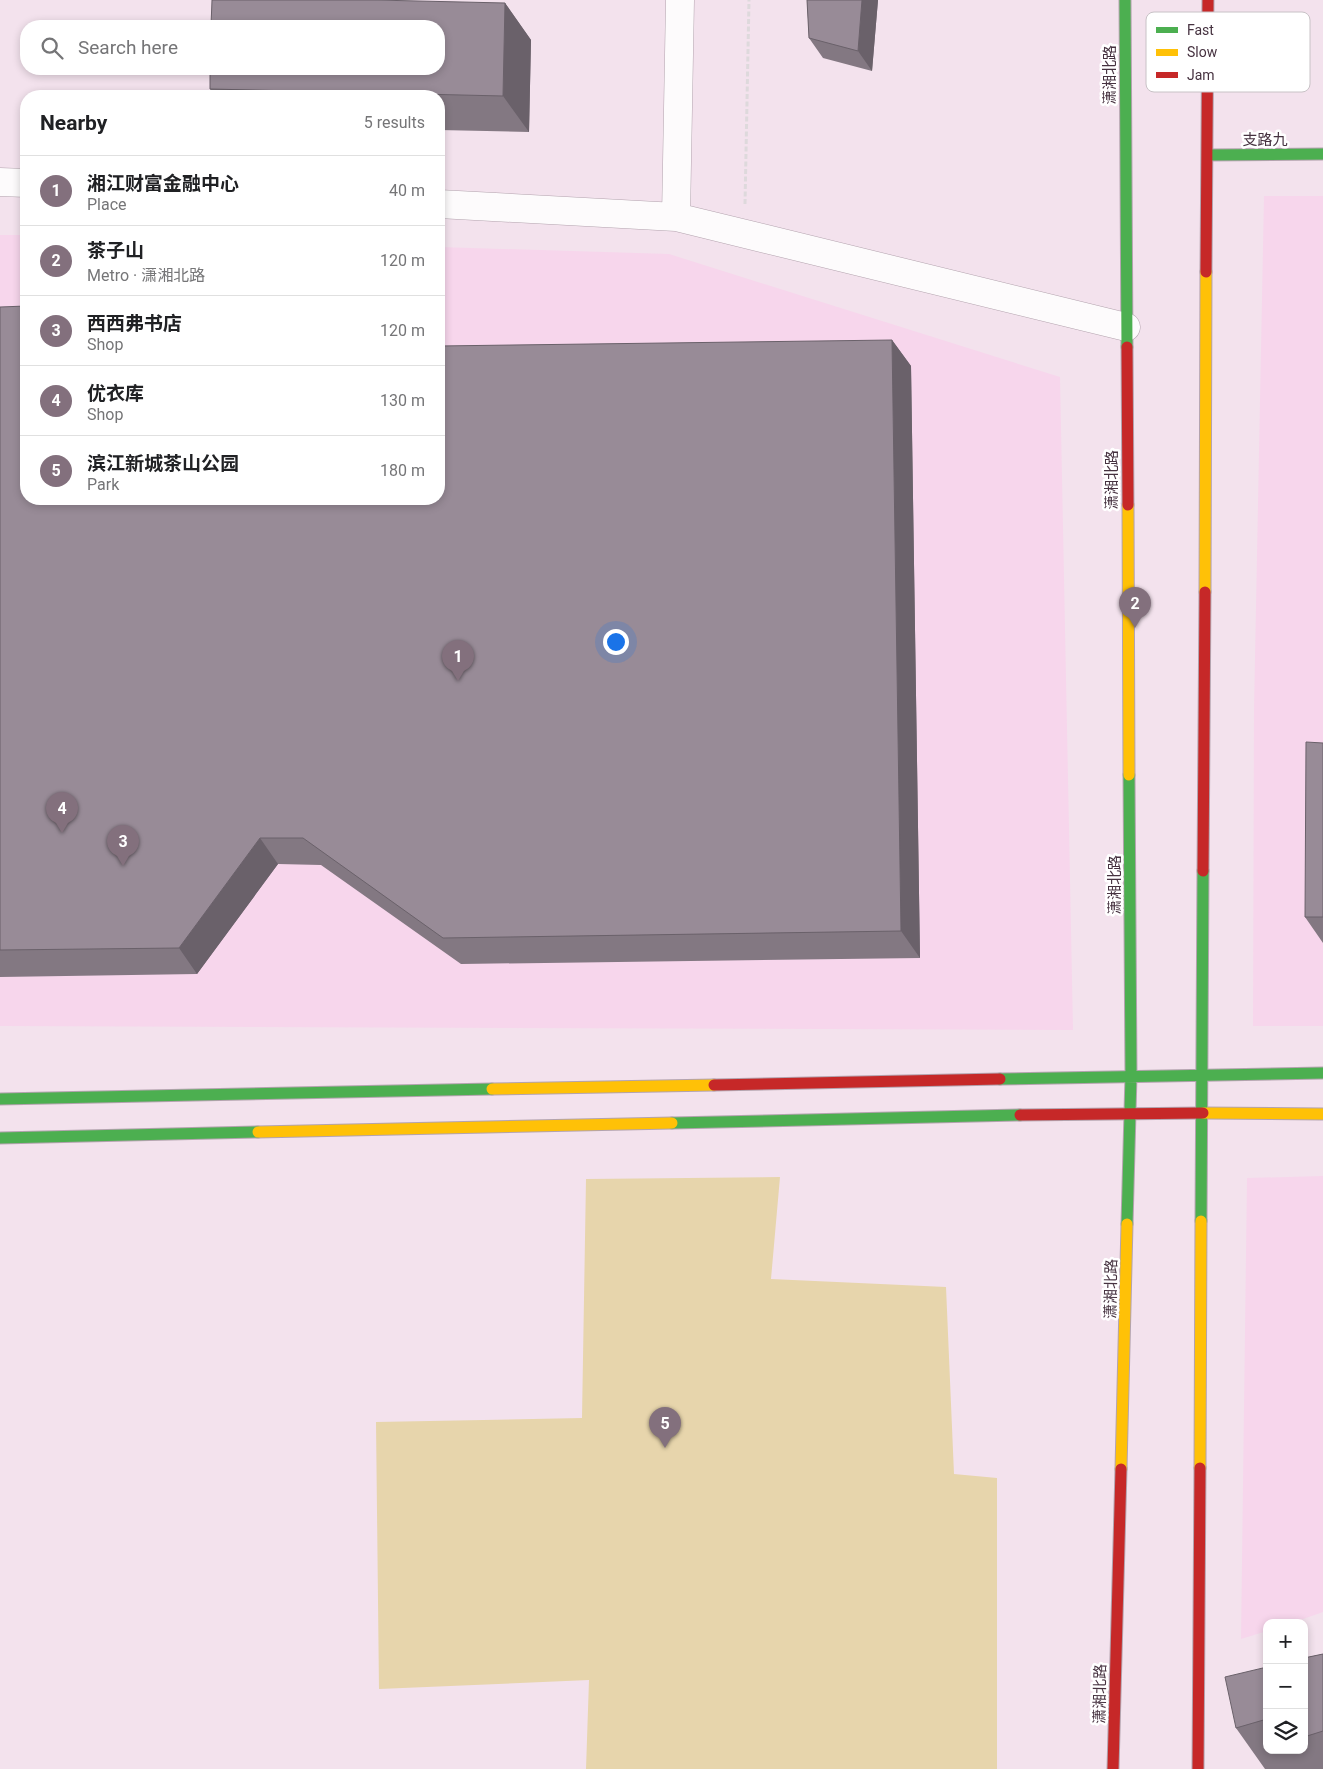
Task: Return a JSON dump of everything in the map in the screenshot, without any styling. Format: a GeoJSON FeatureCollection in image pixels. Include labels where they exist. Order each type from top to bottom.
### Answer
{"type":"FeatureCollection","features":[{"type":"Feature","properties":{"kind":"main road","name":"潇湘北路"},"geometry":{"type":"LineString","coordinates":[[1113,1769],[1132,1075],[1125,0]]}},
{"type":"Feature","properties":{"kind":"main road"},"geometry":{"type":"LineString","coordinates":[[1198,1769],[1208,92]]}},
{"type":"Feature","properties":{"kind":"main road","name":"支路九"},"geometry":{"type":"LineString","coordinates":[[1208,155],[1323,154]]}},
{"type":"Feature","properties":{"kind":"main road"},"geometry":{"type":"LineString","coordinates":[[0,1100],[1132,1075],[1323,1073]]}},
{"type":"Feature","properties":{"kind":"main road"},"geometry":{"type":"LineString","coordinates":[[0,1138],[1130,1113],[1323,1114]]}},
{"type":"Feature","properties":{"kind":"street"},"geometry":{"type":"LineString","coordinates":[[676,217],[680,0]]}},
{"type":"Feature","properties":{"kind":"street"},"geometry":{"type":"LineString","coordinates":[[0,182],[20,183]]}},
{"type":"Feature","properties":{"kind":"street"},"geometry":{"type":"LineString","coordinates":[[445,204],[676,217],[1126,328]]}},
{"type":"Feature","properties":{"kind":"path"},"geometry":{"type":"LineString","coordinates":[[744,234],[749,0]]}},
{"type":"Feature","properties":{"kind":"shaded area"},"geometry":{"type":"Polygon","coordinates":[[[1264,196],[1323,196],[1323,1026],[1253,1026],[1254,709],[1264,196]]]}},
{"type":"Feature","properties":{"kind":"shaded area"},"geometry":{"type":"Polygon","coordinates":[[[0,235],[20,235],[20,505],[445,505],[445,247],[669,254],[1060,377],[1073,1030],[0,1026],[0,235]]]}},
{"type":"Feature","properties":{"kind":"shaded area"},"geometry":{"type":"Polygon","coordinates":[[[1323,1176],[1323,1612],[1303,1619],[1263,1619],[1263,1632],[1241,1639],[1247,1178],[1323,1176]]]}},
{"type":"Feature","properties":{"kind":"shaded area"},"geometry":{"type":"Polygon","coordinates":[[[780,1177],[771,1279],[946,1287],[954,1474],[997,1478],[997,1769],[586,1769],[589,1680],[379,1689],[376,1422],[582,1418],[586,1179],[780,1177]]]}},
{"type":"Feature","properties":{"kind":"building"},"geometry":{"type":"Polygon","coordinates":[[[212,0],[375,0],[505,3],[503,96],[445,95],[445,90],[210,89],[210,75],[445,75],[445,20],[211,20],[212,0]]]}},
{"type":"Feature","properties":{"kind":"building"},"geometry":{"type":"Polygon","coordinates":[[[807,0],[862,0],[858,51],[809,38],[807,0]]]}},
{"type":"Feature","properties":{"kind":"building"},"geometry":{"type":"Polygon","coordinates":[[[20,306],[20,505],[445,505],[445,346],[892,340],[901,931],[443,938],[303,838],[260,838],[179,948],[0,950],[0,307],[20,306]]]}},
{"type":"Feature","properties":{"kind":"building"},"geometry":{"type":"Polygon","coordinates":[[[1306,742],[1323,743],[1323,917],[1305,917],[1306,742]]]}},
{"type":"Feature","properties":{"kind":"building"},"geometry":{"type":"Polygon","coordinates":[[[1323,1654],[1323,1731],[1308,1736],[1308,1664],[1308,1657],[1323,1654]]]}},
{"type":"Feature","properties":{"kind":"building"},"geometry":{"type":"Polygon","coordinates":[[[1263,1668],[1263,1720],[1236,1728],[1225,1677],[1263,1668]]]}},
{"type":"Feature","properties":{"kind":"traffic: fast"},"geometry":{"type":"LineString","coordinates":[[1125,0],[1127,347]]}},
{"type":"Feature","properties":{"kind":"traffic: fast"},"geometry":{"type":"LineString","coordinates":[[1208,155],[1323,154]]}},
{"type":"Feature","properties":{"kind":"traffic: fast"},"geometry":{"type":"LineString","coordinates":[[1127,1224],[1131,1075],[1129,775]]}},
{"type":"Feature","properties":{"kind":"traffic: fast"},"geometry":{"type":"LineString","coordinates":[[1201,1221],[1203,871]]}},
{"type":"Feature","properties":{"kind":"traffic: fast"},"geometry":{"type":"LineString","coordinates":[[1000,1079],[1323,1073]]}},
{"type":"Feature","properties":{"kind":"traffic: fast"},"geometry":{"type":"LineString","coordinates":[[0,1099],[492,1089]]}},
{"type":"Feature","properties":{"kind":"traffic: fast"},"geometry":{"type":"LineString","coordinates":[[672,1123],[1020,1115]]}},
{"type":"Feature","properties":{"kind":"traffic: fast"},"geometry":{"type":"LineString","coordinates":[[0,1138],[258,1132]]}},
{"type":"Feature","properties":{"kind":"traffic: slow"},"geometry":{"type":"LineString","coordinates":[[1205,592],[1206,272]]}},
{"type":"Feature","properties":{"kind":"traffic: slow"},"geometry":{"type":"LineString","coordinates":[[1128,505],[1129,775]]}},
{"type":"Feature","properties":{"kind":"traffic: slow"},"geometry":{"type":"LineString","coordinates":[[492,1089],[714,1085]]}},
{"type":"Feature","properties":{"kind":"traffic: slow"},"geometry":{"type":"LineString","coordinates":[[1203,1113],[1323,1114]]}},
{"type":"Feature","properties":{"kind":"traffic: slow"},"geometry":{"type":"LineString","coordinates":[[258,1132],[672,1123]]}},
{"type":"Feature","properties":{"kind":"traffic: slow"},"geometry":{"type":"LineString","coordinates":[[1200,1468],[1201,1221]]}},
{"type":"Feature","properties":{"kind":"traffic: slow"},"geometry":{"type":"LineString","coordinates":[[1121,1469],[1127,1224]]}},
{"type":"Feature","properties":{"kind":"traffic: jam"},"geometry":{"type":"LineString","coordinates":[[1208,0],[1208,12]]}},
{"type":"Feature","properties":{"kind":"traffic: jam"},"geometry":{"type":"LineString","coordinates":[[1206,272],[1207,92]]}},
{"type":"Feature","properties":{"kind":"traffic: jam"},"geometry":{"type":"LineString","coordinates":[[1127,347],[1128,505]]}},
{"type":"Feature","properties":{"kind":"traffic: jam"},"geometry":{"type":"LineString","coordinates":[[1203,871],[1205,592]]}},
{"type":"Feature","properties":{"kind":"traffic: jam"},"geometry":{"type":"LineString","coordinates":[[714,1085],[1000,1079]]}},
{"type":"Feature","properties":{"kind":"traffic: jam"},"geometry":{"type":"LineString","coordinates":[[1020,1115],[1203,1113]]}},
{"type":"Feature","properties":{"kind":"traffic: jam"},"geometry":{"type":"LineString","coordinates":[[1198,1769],[1200,1468]]}},
{"type":"Feature","properties":{"kind":"traffic: jam"},"geometry":{"type":"LineString","coordinates":[[1113,1769],[1121,1469]]}},
{"type":"Feature","properties":{"kind":"place","name":"茶子山"},"geometry":{"type":"Point","coordinates":[1135,628]}},
{"type":"Feature","properties":{"kind":"place","name":"湘江财富金融中心"},"geometry":{"type":"Point","coordinates":[458,681]}},
{"type":"Feature","properties":{"kind":"place","name":"优衣库"},"geometry":{"type":"Point","coordinates":[62,833]}},
{"type":"Feature","properties":{"kind":"place","name":"西西弗书店"},"geometry":{"type":"Point","coordinates":[123,866]}},
{"type":"Feature","properties":{"kind":"place","name":"滨江新城茶山公园"},"geometry":{"type":"Point","coordinates":[665,1448]}}]}
